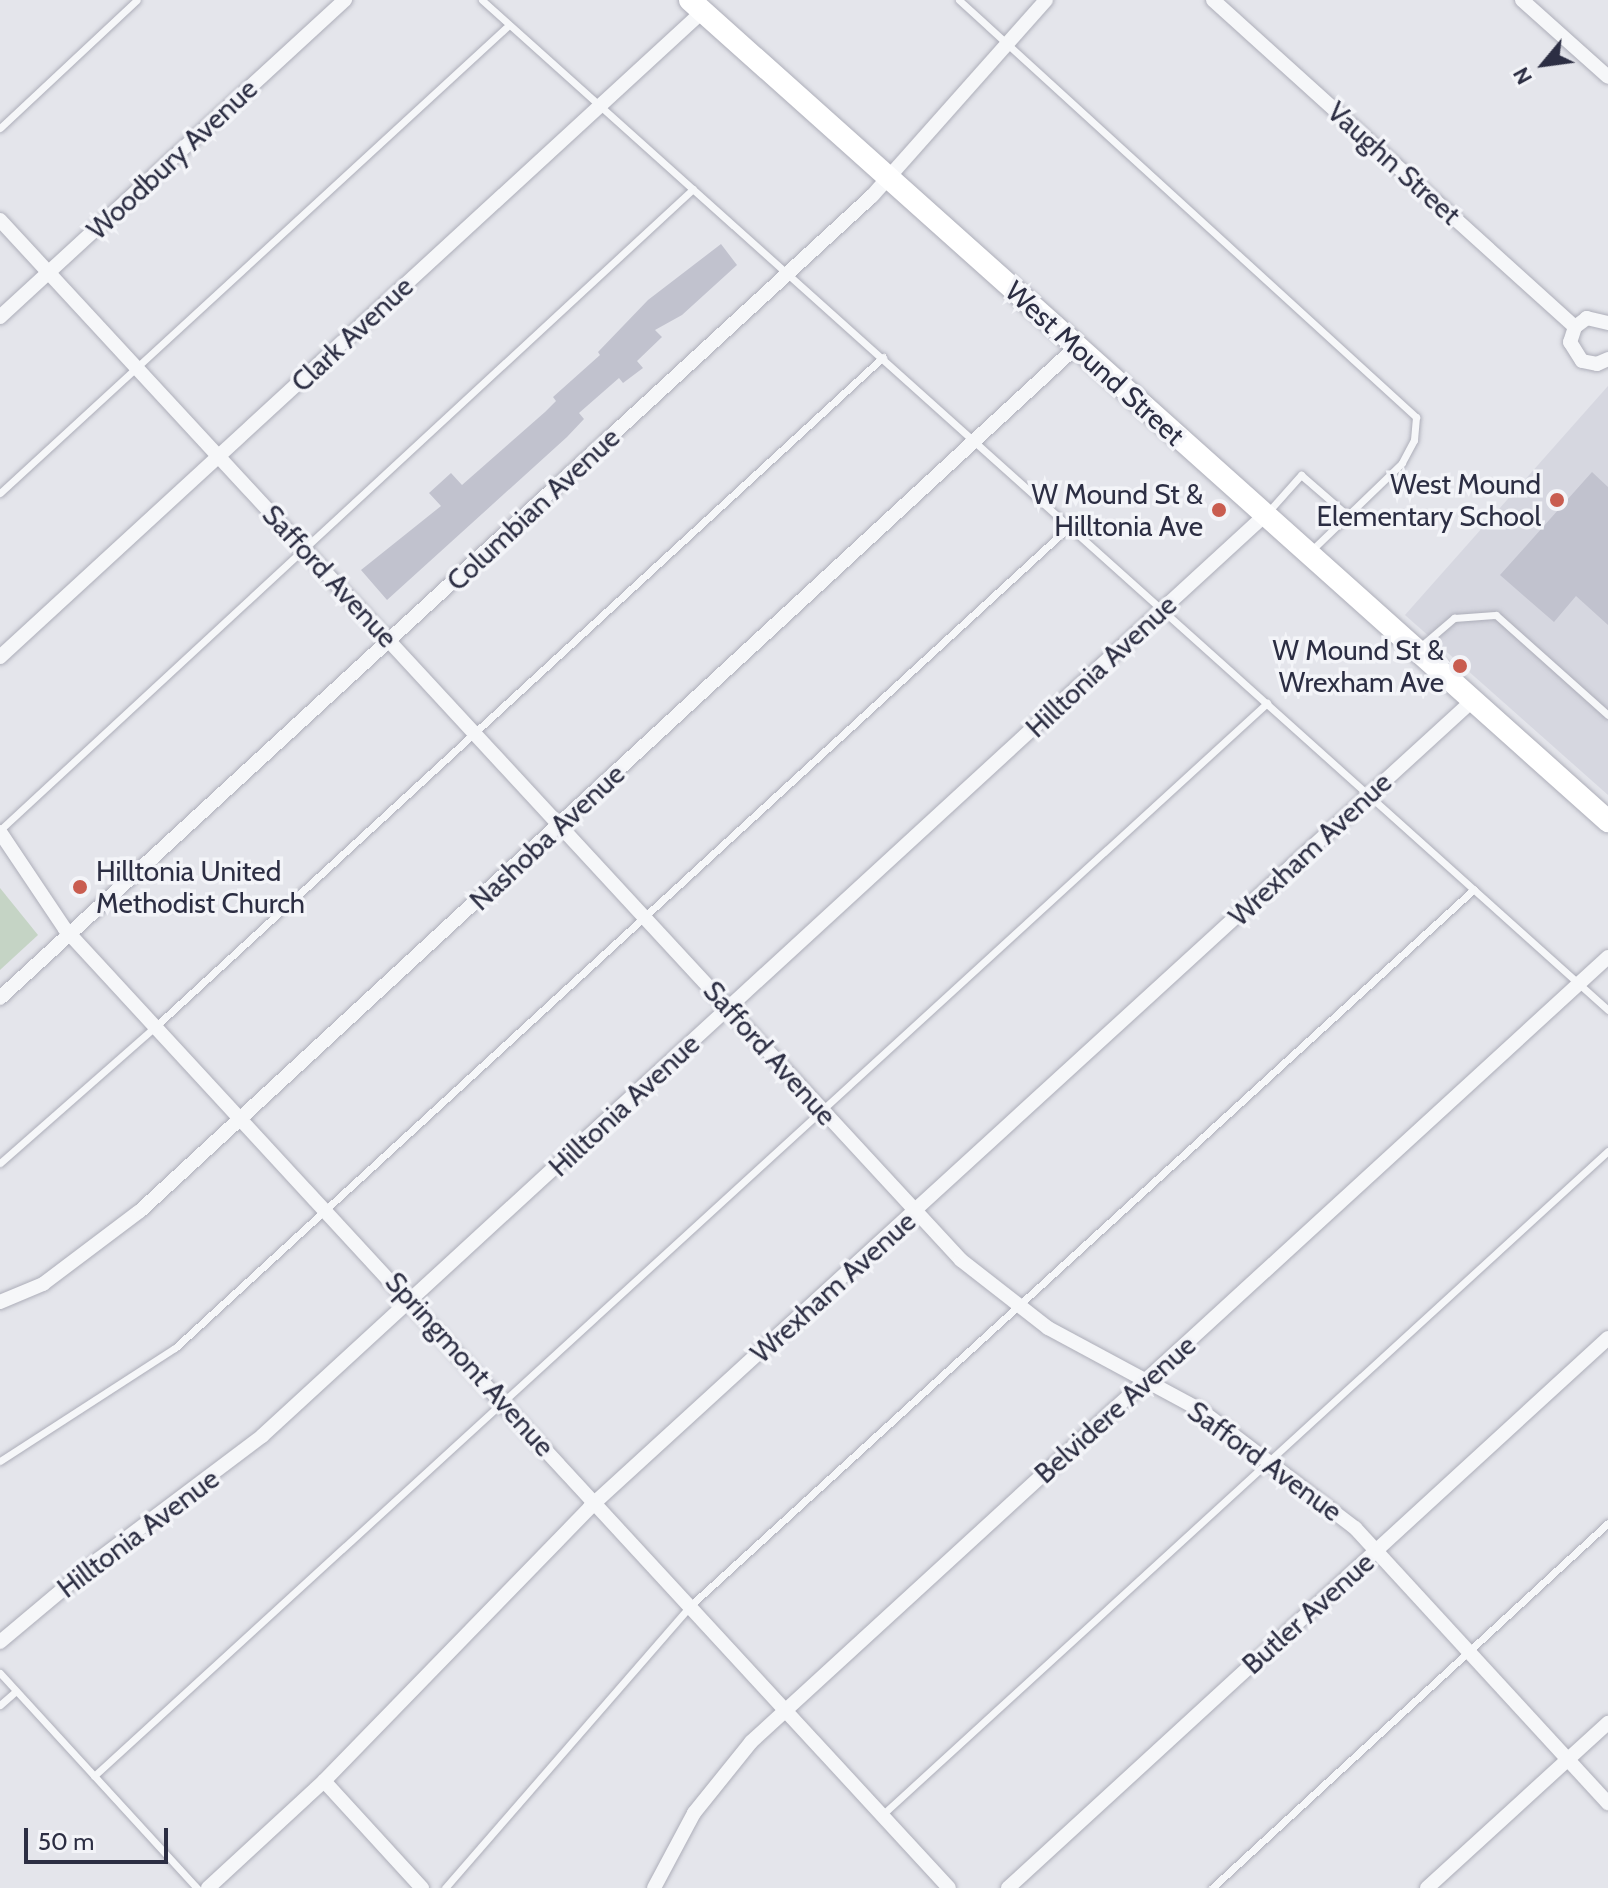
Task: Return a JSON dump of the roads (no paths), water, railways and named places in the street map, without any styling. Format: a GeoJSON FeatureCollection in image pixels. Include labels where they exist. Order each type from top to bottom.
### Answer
{"type":"FeatureCollection","features":[{"type":"Feature","properties":{"kind":"street","name":"Woodbury Avenue"},"geometry":{"type":"LineString","coordinates":[[0,317],[345,0]]}},
{"type":"Feature","properties":{"kind":"street","name":"Columbian Avenue"},"geometry":{"type":"LineString","coordinates":[[0,998],[888,179],[1046,0]]}},
{"type":"Feature","properties":{"kind":"street","name":"Vaughn Street"},"geometry":{"type":"LineString","coordinates":[[1213,0],[1575,327]]}},
{"type":"Feature","properties":{"kind":"street"},"geometry":{"type":"LineString","coordinates":[[1522,0],[1539,6],[1608,77]]}},
{"type":"Feature","properties":{"kind":"street","name":"Clark Avenue"},"geometry":{"type":"LineString","coordinates":[[0,657],[599,107],[696,6]]}},
{"type":"Feature","properties":{"kind":"street","name":"West Mound Street"},"geometry":{"type":"LineString","coordinates":[[696,6],[1608,821]]}},
{"type":"Feature","properties":{"kind":"street","name":"Safford Avenue"},"geometry":{"type":"LineString","coordinates":[[0,220],[961,1260],[1015,1305],[1202,1411],[1271,1460],[1376,1551],[1608,1803]]}},
{"type":"Feature","properties":{"kind":"street"},"geometry":{"type":"LineString","coordinates":[[1608,323],[1587,318],[1575,327],[1570,342],[1576,356],[1589,364],[1608,359]]}},
{"type":"Feature","properties":{"kind":"street","name":"Nashoba Avenue"},"geometry":{"type":"LineString","coordinates":[[0,1302],[43,1284],[96,1249],[1076,347]]}},
{"type":"Feature","properties":{"kind":"street","name":"Hilltonia Avenue"},"geometry":{"type":"LineString","coordinates":[[0,1642],[99,1559],[262,1436],[1265,515]]}},
{"type":"Feature","properties":{"kind":"street","name":"Wrexham Avenue"},"geometry":{"type":"LineString","coordinates":[[208,1888],[324,1781],[596,1502],[1472,701]]}},
{"type":"Feature","properties":{"kind":"street","name":"Springmont Avenue"},"geometry":{"type":"LineString","coordinates":[[0,831],[71,935],[412,1300],[949,1888]]}},
{"type":"Feature","properties":{"kind":"street","name":"Belvidere Avenue"},"geometry":{"type":"LineString","coordinates":[[654,1888],[694,1813],[751,1742],[1608,957]]}},
{"type":"Feature","properties":{"kind":"street","name":"Butler Avenue"},"geometry":{"type":"LineString","coordinates":[[1008,1888],[1608,1338]]}},
{"type":"Feature","properties":{"kind":"street"},"geometry":{"type":"LineString","coordinates":[[1427,1888],[1608,1723]]}},
{"type":"Feature","properties":{"kind":"street"},"geometry":{"type":"LineString","coordinates":[[324,1781],[422,1888]]}},
{"type":"Feature","properties":{"kind":"lane"},"geometry":{"type":"LineString","coordinates":[[0,128],[137,0]]}},
{"type":"Feature","properties":{"kind":"lane"},"geometry":{"type":"LineString","coordinates":[[482,0],[1608,1010]]}},
{"type":"Feature","properties":{"kind":"lane"},"geometry":{"type":"LineString","coordinates":[[959,0],[1416,417],[1414,440],[1402,463],[1346,514],[1309,554]]}},
{"type":"Feature","properties":{"kind":"lane"},"geometry":{"type":"LineString","coordinates":[[0,493],[509,25]]}},
{"type":"Feature","properties":{"kind":"lane"},"geometry":{"type":"LineString","coordinates":[[0,831],[693,189]]}},
{"type":"Feature","properties":{"kind":"lane"},"geometry":{"type":"LineString","coordinates":[[0,1163],[156,1026],[473,731],[883,357]]}},
{"type":"Feature","properties":{"kind":"lane"},"geometry":{"type":"LineString","coordinates":[[1265,515],[1301,475],[1346,514]]}},
{"type":"Feature","properties":{"kind":"lane"},"geometry":{"type":"LineString","coordinates":[[0,1461],[175,1348],[328,1211],[644,916],[1070,526]]}},
{"type":"Feature","properties":{"kind":"lane"},"geometry":{"type":"LineString","coordinates":[[1416,651],[1454,618],[1496,615],[1608,715]]}},
{"type":"Feature","properties":{"kind":"lane"},"geometry":{"type":"LineString","coordinates":[[94,1776],[1267,703]]}},
{"type":"Feature","properties":{"kind":"lane"},"geometry":{"type":"LineString","coordinates":[[445,1888],[690,1606],[1015,1305],[1474,889]]}},
{"type":"Feature","properties":{"kind":"lane"},"geometry":{"type":"LineString","coordinates":[[882,1815],[1608,1151]]}},
{"type":"Feature","properties":{"kind":"lane"},"geometry":{"type":"LineString","coordinates":[[1212,1888],[1608,1523]]}},
{"type":"Feature","properties":{"kind":"lane"},"geometry":{"type":"LineString","coordinates":[[0,1673],[197,1888]]}},
{"type":"Feature","properties":{"kind":"lane"},"geometry":{"type":"LineString","coordinates":[[0,1705],[16,1691]]}},
{"type":"Feature","properties":{"kind":"place","name":"West Mound Elementary School"},"geometry":{"type":"Point","coordinates":[1557,500]}},
{"type":"Feature","properties":{"kind":"place","name":"W Mound St & Hilltonia Ave"},"geometry":{"type":"Point","coordinates":[1219,510]}},
{"type":"Feature","properties":{"kind":"place","name":"W Mound St & Wrexham Ave"},"geometry":{"type":"Point","coordinates":[1460,666]}},
{"type":"Feature","properties":{"kind":"place","name":"Hilltonia United Methodist Church"},"geometry":{"type":"Point","coordinates":[80,887]}}]}
